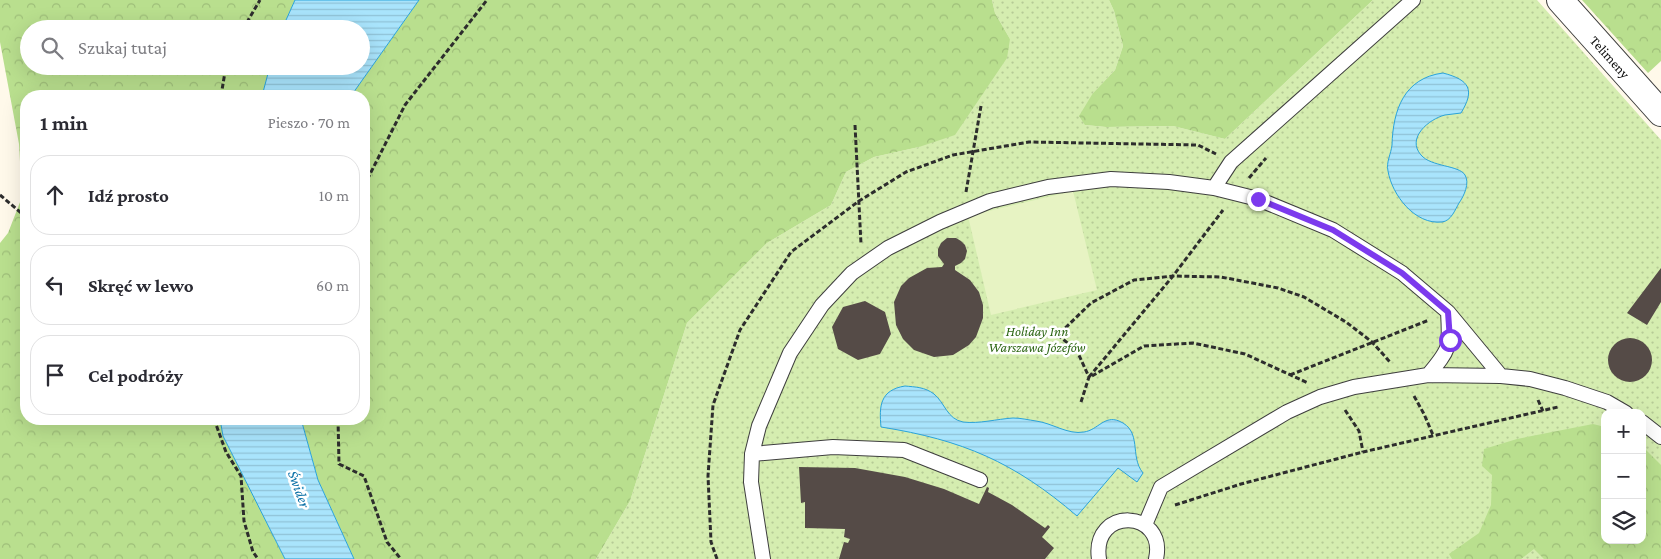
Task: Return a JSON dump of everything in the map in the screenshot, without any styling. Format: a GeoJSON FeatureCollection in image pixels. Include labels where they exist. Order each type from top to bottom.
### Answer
{"type":"FeatureCollection","features":[{"type":"Feature","properties":{"kind":"street","name":"Telimeny"},"geometry":{"type":"LineString","coordinates":[[1560,0],[1661,113]]}},
{"type":"Feature","properties":{"kind":"lane"},"geometry":{"type":"LineString","coordinates":[[1214,188],[1231,162],[1413,0]]}},
{"type":"Feature","properties":{"kind":"lane"},"geometry":{"type":"LineString","coordinates":[[763,559],[751,482],[752,454],[759,426],[790,353],[822,305],[852,273],[888,248],[990,201],[1048,187],[1111,179],[1169,182],[1214,188],[1258,199],[1333,230],[1402,273],[1448,312],[1501,376]]}},
{"type":"Feature","properties":{"kind":"lane"},"geometry":{"type":"LineString","coordinates":[[1428,375],[1445,355],[1450,340],[1448,312]]}},
{"type":"Feature","properties":{"kind":"lane"},"geometry":{"type":"LineString","coordinates":[[1156,559],[1158,549],[1147,519],[1161,487],[1287,412],[1326,395],[1354,387],[1428,375],[1501,376],[1530,379],[1565,388],[1607,402],[1619,409]]}},
{"type":"Feature","properties":{"kind":"lane"},"geometry":{"type":"LineString","coordinates":[[1646,425],[1661,437]]}},
{"type":"Feature","properties":{"kind":"lane"},"geometry":{"type":"LineString","coordinates":[[752,454],[833,447],[904,450],[980,480]]}},
{"type":"Feature","properties":{"kind":"lane"},"geometry":{"type":"LineString","coordinates":[[1099,559],[1098,543],[1105,530],[1117,522],[1147,519]]}},
{"type":"Feature","properties":{"kind":"path"},"geometry":{"type":"LineString","coordinates":[[248,20],[260,0]]}},
{"type":"Feature","properties":{"kind":"path"},"geometry":{"type":"LineString","coordinates":[[370,174],[405,104],[487,0]]}},
{"type":"Feature","properties":{"kind":"path"},"geometry":{"type":"LineString","coordinates":[[222,90],[224,75]]}},
{"type":"Feature","properties":{"kind":"path"},"geometry":{"type":"LineString","coordinates":[[963,212],[981,106]]}},
{"type":"Feature","properties":{"kind":"path"},"geometry":{"type":"LineString","coordinates":[[855,125],[861,267]]}},
{"type":"Feature","properties":{"kind":"path"},"geometry":{"type":"LineString","coordinates":[[718,559],[711,542],[708,476],[713,406],[740,330],[792,252],[859,201],[906,172],[953,155],[1029,142],[1198,145],[1231,162]]}},
{"type":"Feature","properties":{"kind":"path"},"geometry":{"type":"LineString","coordinates":[[0,195],[20,212]]}},
{"type":"Feature","properties":{"kind":"path"},"geometry":{"type":"LineString","coordinates":[[1081,402],[1089,377],[1077,351],[1058,335],[1092,303],[1134,280],[1198,276],[1222,277],[1278,288],[1304,296],[1326,309],[1372,342],[1389,360],[1424,414],[1433,436]]}},
{"type":"Feature","properties":{"kind":"path"},"geometry":{"type":"LineString","coordinates":[[1290,375],[1448,312]]}},
{"type":"Feature","properties":{"kind":"path"},"geometry":{"type":"LineString","coordinates":[[1089,377],[1144,346],[1193,343],[1245,354],[1306,382],[1347,412],[1359,432],[1363,452]]}},
{"type":"Feature","properties":{"kind":"path"},"geometry":{"type":"LineString","coordinates":[[1147,519],[1241,484],[1363,452],[1543,411],[1593,397]]}},
{"type":"Feature","properties":{"kind":"path"},"geometry":{"type":"LineString","coordinates":[[216,425],[226,452],[241,476],[244,520],[253,552],[258,559]]}},
{"type":"Feature","properties":{"kind":"path"},"geometry":{"type":"LineString","coordinates":[[338,425],[339,464],[364,476],[387,542],[401,559]]}},
{"type":"Feature","properties":{"kind":"green space"},"geometry":{"type":"Polygon","coordinates":[[[0,0],[295,0],[286,20],[20,20],[20,75],[268,75],[264,90],[20,90],[20,162],[19,144],[0,42],[0,0]]]}},
{"type":"Feature","properties":{"kind":"green space"},"geometry":{"type":"Polygon","coordinates":[[[419,0],[992,0],[995,13],[1010,39],[1007,58],[955,135],[919,147],[874,157],[846,172],[831,205],[767,243],[687,323],[630,501],[596,559],[354,559],[318,480],[303,425],[370,425],[370,90],[355,90],[366,75],[370,75],[370,69],[419,0]]]}},
{"type":"Feature","properties":{"kind":"green space","name":"Holiday Inn Warszawa Józefów"},"geometry":{"type":"Polygon","coordinates":[[[992,0],[1109,0],[1114,11],[1123,46],[1115,70],[1093,93],[1085,125],[1106,127],[1173,126],[1225,139],[1373,0],[1537,0],[1661,140],[1661,559],[596,559],[630,501],[687,323],[767,243],[831,205],[846,172],[874,157],[919,147],[1010,39],[995,13],[992,0]]]}},
{"type":"Feature","properties":{"kind":"green space"},"geometry":{"type":"Polygon","coordinates":[[[1109,0],[1373,0],[1225,139],[1173,126],[1106,127],[1085,125],[1079,116],[1093,93],[1115,70],[1123,46],[1114,11],[1109,0]]]}},
{"type":"Feature","properties":{"kind":"green space"},"geometry":{"type":"Polygon","coordinates":[[[1582,0],[1661,0],[1661,61],[1648,73],[1582,0]]]}},
{"type":"Feature","properties":{"kind":"green space"},"geometry":{"type":"Polygon","coordinates":[[[1073,191],[1097,290],[991,315],[968,216],[1073,191]]]}},
{"type":"Feature","properties":{"kind":"green space"},"geometry":{"type":"Polygon","coordinates":[[[20,202],[20,425],[221,425],[223,436],[285,559],[0,559],[0,243],[8,233],[20,202]]]}},
{"type":"Feature","properties":{"kind":"green space"},"geometry":{"type":"Polygon","coordinates":[[[1593,424],[1601,426],[1601,544],[1646,544],[1646,450],[1661,465],[1661,559],[1544,559],[1534,549],[1521,559],[1452,559],[1449,554],[1479,533],[1491,505],[1492,475],[1482,466],[1484,449],[1517,439],[1593,424]]]}},
{"type":"Feature","properties":{"kind":"water"},"geometry":{"type":"Polygon","coordinates":[[[295,0],[419,0],[370,69],[370,20],[286,20],[295,0]]]}},
{"type":"Feature","properties":{"kind":"water"},"geometry":{"type":"Polygon","coordinates":[[[1443,73],[1464,83],[1469,92],[1468,98],[1461,113],[1439,117],[1421,130],[1416,142],[1417,149],[1421,155],[1431,162],[1462,172],[1465,175],[1467,186],[1463,197],[1450,217],[1442,222],[1432,222],[1414,214],[1406,207],[1394,190],[1390,180],[1388,164],[1395,120],[1403,98],[1419,81],[1443,73]]]}},
{"type":"Feature","properties":{"kind":"water"},"geometry":{"type":"Polygon","coordinates":[[[268,75],[366,75],[355,90],[264,90],[268,75]]]}},
{"type":"Feature","properties":{"kind":"water"},"geometry":{"type":"Polygon","coordinates":[[[905,386],[931,392],[953,418],[963,422],[1019,418],[1042,422],[1072,432],[1084,432],[1105,421],[1119,421],[1131,431],[1139,466],[1143,473],[1137,482],[1118,468],[1077,516],[1031,481],[986,456],[937,439],[881,427],[880,412],[883,400],[890,391],[905,386]]]}},
{"type":"Feature","properties":{"kind":"water","name":"Świder"},"geometry":{"type":"Polygon","coordinates":[[[221,425],[303,425],[318,480],[354,559],[285,559],[223,436],[221,425]]]}},
{"type":"Feature","properties":{"kind":"building"},"geometry":{"type":"Polygon","coordinates":[[[947,238],[956,238],[965,245],[967,251],[965,259],[955,266],[955,270],[970,280],[979,292],[983,305],[983,318],[976,337],[969,345],[953,355],[934,357],[914,350],[903,339],[896,325],[894,302],[901,286],[909,278],[927,268],[942,267],[944,264],[938,256],[938,249],[947,238]]]}},
{"type":"Feature","properties":{"kind":"building"},"geometry":{"type":"Polygon","coordinates":[[[1661,268],[1661,302],[1647,325],[1627,313],[1661,268]]]}},
{"type":"Feature","properties":{"kind":"building"},"geometry":{"type":"Polygon","coordinates":[[[865,301],[885,312],[891,334],[880,354],[858,360],[838,349],[832,327],[843,307],[865,301]]]}},
{"type":"Feature","properties":{"kind":"building"},"geometry":{"type":"Polygon","coordinates":[[[1634,338],[1646,344],[1651,351],[1651,369],[1646,376],[1639,381],[1626,382],[1618,379],[1611,372],[1608,356],[1611,348],[1618,341],[1634,338]]]}},
{"type":"Feature","properties":{"kind":"building"},"geometry":{"type":"Polygon","coordinates":[[[799,467],[855,468],[905,477],[944,489],[979,504],[987,487],[989,488],[988,492],[1012,505],[1045,528],[1048,525],[1050,527],[1042,537],[1054,548],[1045,559],[839,559],[844,542],[848,543],[850,539],[844,537],[845,529],[805,528],[805,502],[801,503],[799,467]]]}},
{"type":"Feature","properties":{"kind":"route"},"geometry":{"type":"LineString","coordinates":[[1258,199],[1333,230],[1402,273],[1448,312],[1450,340]]}}]}
